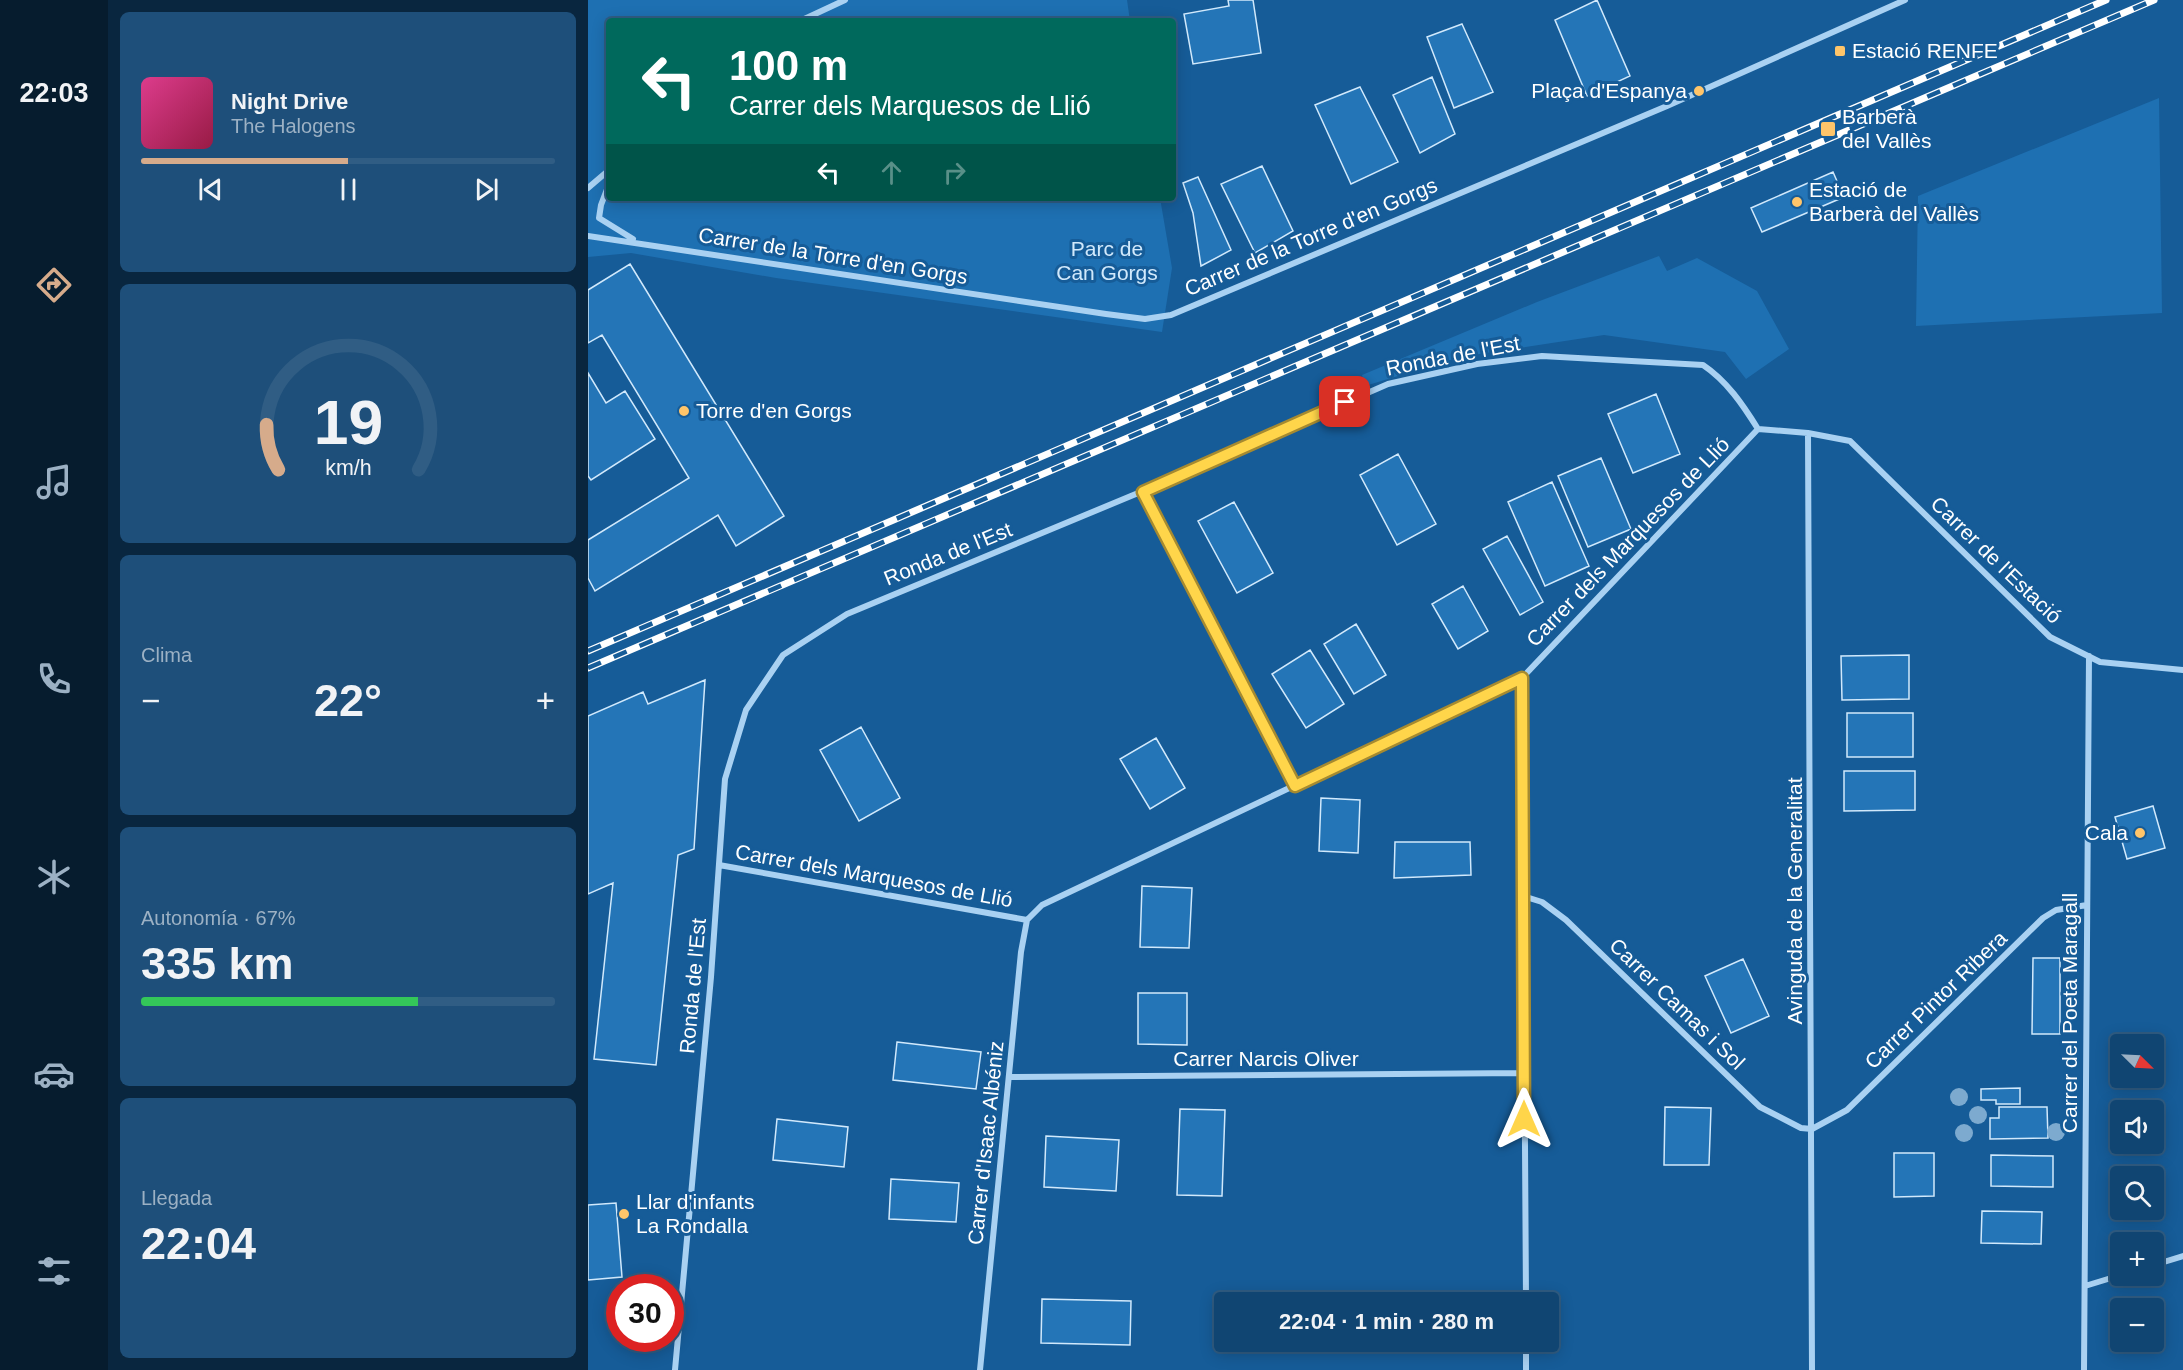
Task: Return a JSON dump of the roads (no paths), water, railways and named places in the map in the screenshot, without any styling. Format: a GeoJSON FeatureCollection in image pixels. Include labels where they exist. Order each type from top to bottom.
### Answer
{"type":"FeatureCollection","features":[{"type":"Feature","properties":{"kind":"street"},"geometry":{"type":"LineString","coordinates":[[807,18],[845,0]]}},
{"type":"Feature","properties":{"kind":"street","name":"Carrer de la Torre d'en Gorgs"},"geometry":{"type":"LineString","coordinates":[[588,236],[1145,319],[1171,315],[1667,106],[1905,0]]}},
{"type":"Feature","properties":{"kind":"street"},"geometry":{"type":"LineString","coordinates":[[588,188],[606,173]]}},
{"type":"Feature","properties":{"kind":"street"},"geometry":{"type":"LineString","coordinates":[[606,192],[599,218],[611,228],[639,242]]}},
{"type":"Feature","properties":{"kind":"street","name":"Ronda de l'Est"},"geometry":{"type":"LineString","coordinates":[[675,1370],[725,779],[746,710],[783,655],[847,614],[1143,492],[1388,384],[1477,364],[1542,356],[1703,365],[1714,373],[1743,404],[1758,429]]}},
{"type":"Feature","properties":{"kind":"street"},"geometry":{"type":"LineString","coordinates":[[1758,429],[1808,433]]}},
{"type":"Feature","properties":{"kind":"street","name":"Carrer dels Marquesos de Llió"},"geometry":{"type":"LineString","coordinates":[[719,865],[1027,920],[1042,905],[1522,678],[1758,429]]}},
{"type":"Feature","properties":{"kind":"street","name":"Carrer de l'Estació"},"geometry":{"type":"LineString","coordinates":[[1808,433],[1850,441],[2050,637],[2100,662],[2183,670]]}},
{"type":"Feature","properties":{"kind":"street","name":"Avinguda de la Generalitat"},"geometry":{"type":"LineString","coordinates":[[1808,433],[1812,1370]]}},
{"type":"Feature","properties":{"kind":"street"},"geometry":{"type":"LineString","coordinates":[[1143,492],[1295,786]]}},
{"type":"Feature","properties":{"kind":"street","name":"Carrer del Poeta Maragall"},"geometry":{"type":"LineString","coordinates":[[2084,1370],[2089,656]]}},
{"type":"Feature","properties":{"kind":"street"},"geometry":{"type":"LineString","coordinates":[[1522,678],[1526,1292]]}},
{"type":"Feature","properties":{"kind":"street","name":"Carrer Camas i Sol"},"geometry":{"type":"LineString","coordinates":[[1523,896],[1542,902],[1566,920],[1760,1107],[1801,1128],[1812,1129]]}},
{"type":"Feature","properties":{"kind":"street","name":"Carrer Pintor Ribera"},"geometry":{"type":"LineString","coordinates":[[1812,1129],[1846,1110],[2043,918],[2056,910],[2087,905]]}},
{"type":"Feature","properties":{"kind":"street","name":"Carrer d'Isaac Albéniz"},"geometry":{"type":"LineString","coordinates":[[980,1370],[1021,952],[1027,920]]}},
{"type":"Feature","properties":{"kind":"street","name":"Carrer Narcis Oliver"},"geometry":{"type":"LineString","coordinates":[[1009,1077],[1524,1073]]}},
{"type":"Feature","properties":{"kind":"street"},"geometry":{"type":"LineString","coordinates":[[2164,1262],[2183,1256]]}},
{"type":"Feature","properties":{"kind":"street"},"geometry":{"type":"LineString","coordinates":[[2085,1286],[2110,1278]]}},
{"type":"Feature","properties":{"kind":"street"},"geometry":{"type":"LineString","coordinates":[[1526,1352],[1526,1370]]}},
{"type":"Feature","properties":{"kind":"railway"},"geometry":{"type":"LineString","coordinates":[[588,651],[2106,0]]}},
{"type":"Feature","properties":{"kind":"railway"},"geometry":{"type":"LineString","coordinates":[[588,668],[2154,0]]}},
{"type":"Feature","properties":{"kind":"place","name":"Estació RENFE"},"geometry":{"type":"Point","coordinates":[1840,51]}},
{"type":"Feature","properties":{"kind":"place","name":"Plaça d'Espanya"},"geometry":{"type":"Point","coordinates":[1699,91]}},
{"type":"Feature","properties":{"kind":"place","name":"Barberà del Vallès"},"geometry":{"type":"Point","coordinates":[1828,129]}},
{"type":"Feature","properties":{"kind":"place","name":"Estació de Barberà del Vallès"},"geometry":{"type":"Point","coordinates":[1797,202]}},
{"type":"Feature","properties":{"kind":"place","name":"Torre d'en Gorgs"},"geometry":{"type":"Point","coordinates":[684,411]}},
{"type":"Feature","properties":{"kind":"place","name":"Cala"},"geometry":{"type":"Point","coordinates":[2140,833]}},
{"type":"Feature","properties":{"kind":"place","name":"Llar d'infants La Rondalla"},"geometry":{"type":"Point","coordinates":[624,1214]}},
{"type":"Feature","properties":{"kind":"park label","name":"Parc de Can Gorgs"},"geometry":{"type":"Point","coordinates":[1107,261]}}]}
